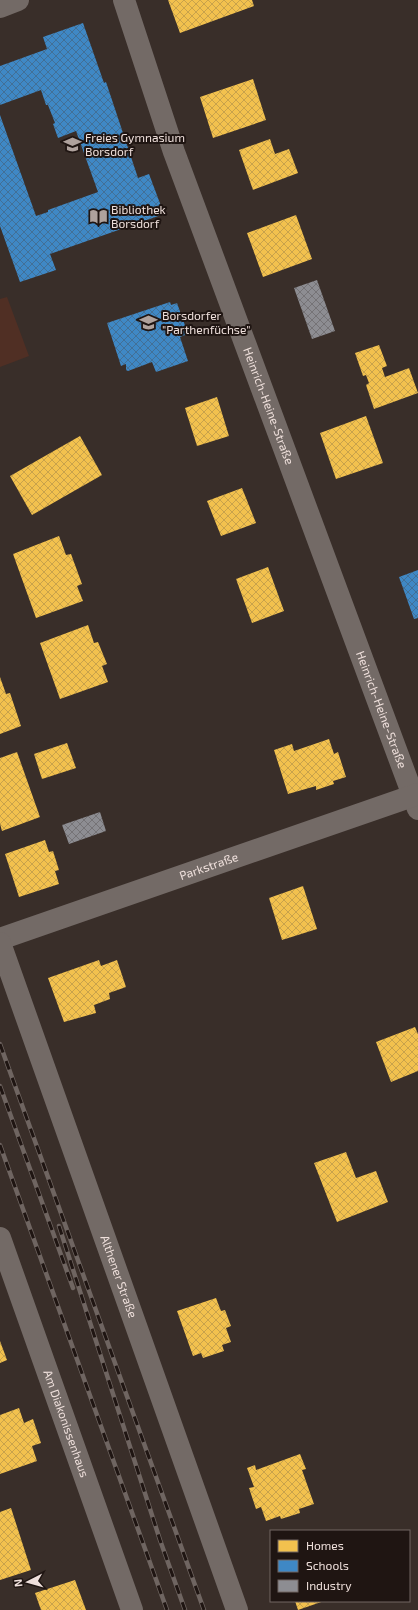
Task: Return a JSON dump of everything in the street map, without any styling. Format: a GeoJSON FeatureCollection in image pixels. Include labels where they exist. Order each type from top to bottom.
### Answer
{"type":"FeatureCollection","features":[{"type":"Feature","properties":{"kind":"street"},"geometry":{"type":"LineString","coordinates":[[0,7],[18,0]]}},
{"type":"Feature","properties":{"kind":"street","name":"Heinrich-Heine-Straße"},"geometry":{"type":"LineString","coordinates":[[124,0],[174,152],[416,800]]}},
{"type":"Feature","properties":{"kind":"street","name":"Parkstraße"},"geometry":{"type":"LineString","coordinates":[[0,939],[416,800]]}},
{"type":"Feature","properties":{"kind":"street","name":"Althener Straße"},"geometry":{"type":"LineString","coordinates":[[0,943],[237,1610]]}},
{"type":"Feature","properties":{"kind":"street","name":"Am Diakonissenhaus"},"geometry":{"type":"LineString","coordinates":[[0,1238],[132,1610]]}},
{"type":"Feature","properties":{"kind":"shaded area"},"geometry":{"type":"Polygon","coordinates":[[[7,297],[29,356],[0,367],[0,299],[7,297]]]}},
{"type":"Feature","properties":{"kind":"building: Homes"},"geometry":{"type":"Polygon","coordinates":[[[168,0],[252,0],[254,6],[180,33],[168,0]]]}},
{"type":"Feature","properties":{"kind":"building: Homes"},"geometry":{"type":"Polygon","coordinates":[[[253,79],[266,120],[213,138],[200,97],[253,79]]]}},
{"type":"Feature","properties":{"kind":"building: Homes"},"geometry":{"type":"Polygon","coordinates":[[[270,139],[275,154],[289,149],[298,173],[253,190],[239,150],[270,139]]]}},
{"type":"Feature","properties":{"kind":"building: Homes"},"geometry":{"type":"Polygon","coordinates":[[[296,215],[312,259],[263,277],[247,233],[296,215]]]}},
{"type":"Feature","properties":{"kind":"building: Homes"},"geometry":{"type":"Polygon","coordinates":[[[379,345],[387,366],[382,368],[385,377],[409,368],[418,393],[374,409],[366,385],[369,383],[366,375],[363,376],[355,353],[379,345]]]}},
{"type":"Feature","properties":{"kind":"building: Homes"},"geometry":{"type":"Polygon","coordinates":[[[217,397],[229,436],[197,446],[185,408],[217,397]]]}},
{"type":"Feature","properties":{"kind":"building: Homes"},"geometry":{"type":"Polygon","coordinates":[[[366,416],[383,463],[336,479],[320,433],[366,416]]]}},
{"type":"Feature","properties":{"kind":"building: Homes"},"geometry":{"type":"Polygon","coordinates":[[[80,436],[102,475],[32,515],[10,476],[80,436]]]}},
{"type":"Feature","properties":{"kind":"building: Homes"},"geometry":{"type":"Polygon","coordinates":[[[242,488],[256,523],[221,536],[207,501],[242,488]]]}},
{"type":"Feature","properties":{"kind":"building: Homes"},"geometry":{"type":"Polygon","coordinates":[[[59,536],[66,555],[71,554],[82,584],[77,586],[83,601],[36,618],[13,554],[59,536]]]}},
{"type":"Feature","properties":{"kind":"building: Homes"},"geometry":{"type":"Polygon","coordinates":[[[268,567],[284,611],[252,623],[236,579],[268,567]]]}},
{"type":"Feature","properties":{"kind":"building: Homes"},"geometry":{"type":"Polygon","coordinates":[[[88,625],[94,643],[98,642],[107,664],[102,666],[108,682],[60,699],[40,643],[88,625]]]}},
{"type":"Feature","properties":{"kind":"building: Homes"},"geometry":{"type":"Polygon","coordinates":[[[0,677],[6,694],[10,693],[21,726],[0,734],[0,677]]]}},
{"type":"Feature","properties":{"kind":"building: Homes"},"geometry":{"type":"Polygon","coordinates":[[[329,739],[334,754],[338,752],[346,777],[333,781],[334,784],[316,790],[316,786],[288,794],[274,750],[292,744],[294,751],[329,739]]]}},
{"type":"Feature","properties":{"kind":"building: Homes"},"geometry":{"type":"Polygon","coordinates":[[[67,743],[76,768],[42,779],[34,754],[67,743]]]}},
{"type":"Feature","properties":{"kind":"building: Homes"},"geometry":{"type":"Polygon","coordinates":[[[17,752],[40,817],[2,831],[0,824],[0,758],[17,752]]]}},
{"type":"Feature","properties":{"kind":"building: Homes"},"geometry":{"type":"Polygon","coordinates":[[[45,840],[49,852],[53,851],[59,870],[55,871],[59,884],[19,897],[5,854],[45,840]]]}},
{"type":"Feature","properties":{"kind":"building: Homes"},"geometry":{"type":"Polygon","coordinates":[[[303,886],[317,929],[282,940],[269,898],[303,886]]]}},
{"type":"Feature","properties":{"kind":"building: Homes"},"geometry":{"type":"Polygon","coordinates":[[[99,960],[101,966],[117,960],[126,987],[109,993],[110,999],[94,1005],[96,1013],[64,1022],[48,978],[99,960]]]}},
{"type":"Feature","properties":{"kind":"building: Homes"},"geometry":{"type":"Polygon","coordinates":[[[415,1027],[418,1034],[418,1071],[391,1082],[376,1042],[415,1027]]]}},
{"type":"Feature","properties":{"kind":"building: Homes"},"geometry":{"type":"Polygon","coordinates":[[[346,1152],[356,1178],[376,1171],[388,1202],[337,1222],[314,1163],[346,1152]]]}},
{"type":"Feature","properties":{"kind":"building: Homes"},"geometry":{"type":"Polygon","coordinates":[[[216,1298],[221,1311],[225,1310],[231,1326],[226,1328],[231,1342],[222,1345],[224,1351],[203,1358],[201,1353],[193,1356],[177,1311],[216,1298]]]}},
{"type":"Feature","properties":{"kind":"building: Homes"},"geometry":{"type":"Polygon","coordinates":[[[0,1341],[7,1360],[0,1363],[0,1341]]]}},
{"type":"Feature","properties":{"kind":"building: Homes"},"geometry":{"type":"Polygon","coordinates":[[[19,1408],[24,1423],[33,1419],[41,1443],[32,1446],[37,1461],[0,1474],[0,1415],[19,1408]]]}},
{"type":"Feature","properties":{"kind":"building: Homes"},"geometry":{"type":"Polygon","coordinates":[[[300,1454],[306,1469],[302,1470],[314,1504],[299,1509],[300,1513],[281,1519],[280,1516],[266,1521],[261,1507],[256,1509],[249,1488],[254,1487],[247,1468],[255,1465],[256,1470],[300,1454]]]}},
{"type":"Feature","properties":{"kind":"building: Homes"},"geometry":{"type":"Polygon","coordinates":[[[11,1508],[31,1570],[0,1580],[0,1512],[11,1508]]]}},
{"type":"Feature","properties":{"kind":"building: Homes"},"geometry":{"type":"Polygon","coordinates":[[[75,1580],[86,1610],[41,1610],[35,1593],[75,1580]]]}},
{"type":"Feature","properties":{"kind":"building: Homes"},"geometry":{"type":"Polygon","coordinates":[[[295,1602],[321,1602],[298,1610],[295,1602]]]}},
{"type":"Feature","properties":{"kind":"building: Schools"},"geometry":{"type":"Polygon","coordinates":[[[83,23],[104,83],[106,82],[138,178],[149,174],[164,214],[50,254],[56,270],[20,282],[0,226],[0,115],[36,216],[48,212],[48,210],[98,192],[76,131],[58,138],[53,124],[55,123],[48,105],[46,105],[41,90],[0,105],[0,66],[47,49],[43,37],[83,23]]]}},
{"type":"Feature","properties":{"kind":"building: Schools"},"geometry":{"type":"Polygon","coordinates":[[[170,302],[171,305],[177,303],[188,334],[180,337],[188,361],[156,372],[152,362],[128,371],[126,370],[126,364],[121,366],[107,323],[170,302]]]}},
{"type":"Feature","properties":{"kind":"building: Schools"},"geometry":{"type":"Polygon","coordinates":[[[418,570],[418,618],[414,619],[399,577],[418,570]]]}},
{"type":"Feature","properties":{"kind":"building: Industry"},"geometry":{"type":"Polygon","coordinates":[[[317,280],[335,331],[312,339],[294,288],[317,280]]]}},
{"type":"Feature","properties":{"kind":"building: Industry"},"geometry":{"type":"Polygon","coordinates":[[[100,812],[106,831],[69,844],[62,825],[100,812]]]}},
{"type":"Feature","properties":{"kind":"railway"},"geometry":{"type":"LineString","coordinates":[[0,1044],[204,1610]]}},
{"type":"Feature","properties":{"kind":"railway"},"geometry":{"type":"LineString","coordinates":[[0,1086],[73,1288]]}},
{"type":"Feature","properties":{"kind":"railway"},"geometry":{"type":"LineString","coordinates":[[0,1145],[167,1610]]}},
{"type":"Feature","properties":{"kind":"railway"},"geometry":{"type":"LineString","coordinates":[[59,1226],[160,1540],[185,1610]]}},
{"type":"Feature","properties":{"kind":"place","name":"Freies Gymnasium Borsdorf"},"geometry":{"type":"Point","coordinates":[72,145]}},
{"type":"Feature","properties":{"kind":"place","name":"Bibliothek Borsdorf"},"geometry":{"type":"Point","coordinates":[98,217]}},
{"type":"Feature","properties":{"kind":"place","name":"Borsdorfer \"Parthenfüchse\""},"geometry":{"type":"Point","coordinates":[149,323]}}]}
